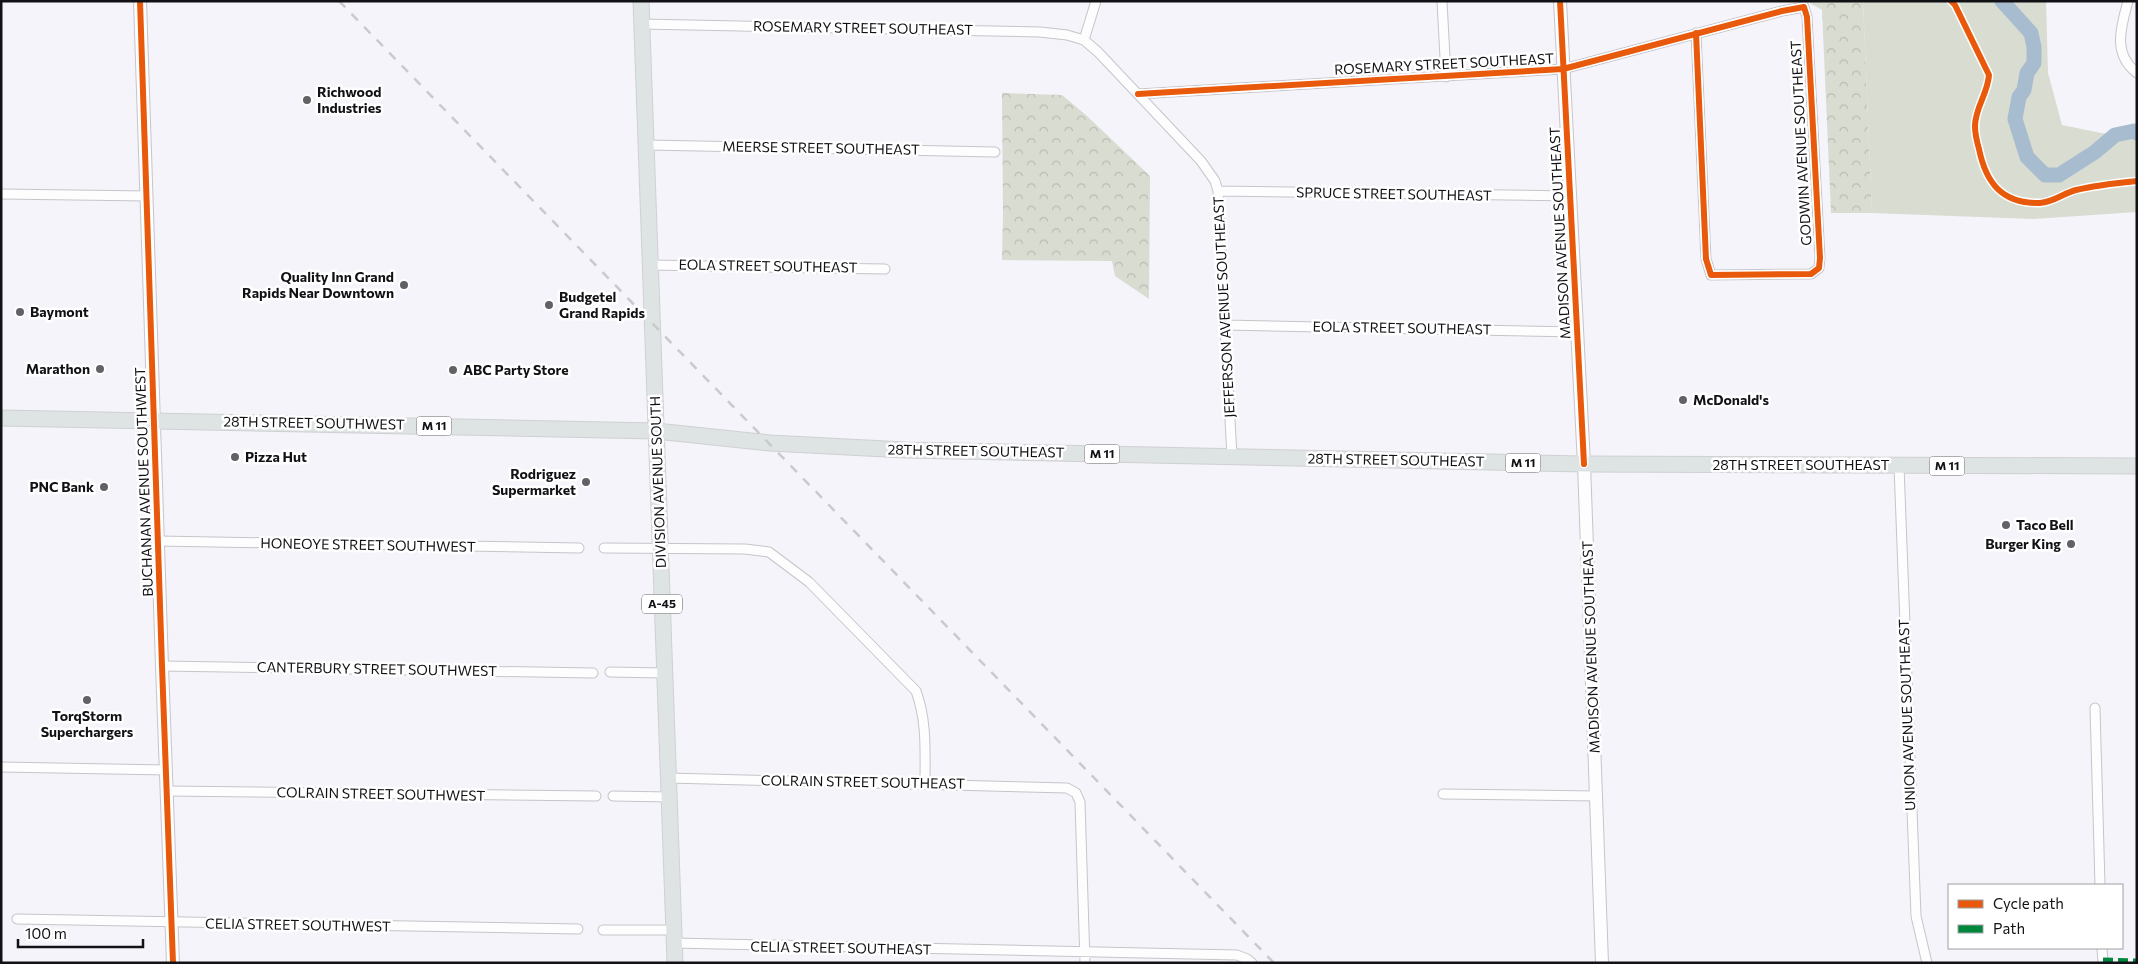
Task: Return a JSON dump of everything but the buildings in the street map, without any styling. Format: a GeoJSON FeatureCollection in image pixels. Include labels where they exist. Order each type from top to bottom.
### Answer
{"type":"FeatureCollection","features":[{"type":"Feature","properties":{"kind":"main road","name":"DIVISION AVENUE SOUTH"},"geometry":{"type":"LineString","coordinates":[[641,1],[675,963]]}},
{"type":"Feature","properties":{"kind":"main road","name":"28TH STREET SOUTHWEST"},"geometry":{"type":"LineString","coordinates":[[1,418],[656,431]]}},
{"type":"Feature","properties":{"kind":"main road","name":"28TH STREET SOUTHEAST"},"geometry":{"type":"LineString","coordinates":[[656,431],[829,447],[1232,457],[1584,464],[2137,466]]}},
{"type":"Feature","properties":{"kind":"street","name":"BUCHANAN AVENUE SOUTHWEST"},"geometry":{"type":"LineString","coordinates":[[140,1],[173,963]]}},
{"type":"Feature","properties":{"kind":"street"},"geometry":{"type":"LineString","coordinates":[[1084,40],[1096,1]]}},
{"type":"Feature","properties":{"kind":"street"},"geometry":{"type":"LineString","coordinates":[[1442,1],[1446,77]]}},
{"type":"Feature","properties":{"kind":"street","name":"MADISON AVENUE SOUTHEAST"},"geometry":{"type":"LineString","coordinates":[[1560,1],[1584,464],[1602,963]]}},
{"type":"Feature","properties":{"kind":"street"},"geometry":{"type":"LineString","coordinates":[[2128,1],[2119,37],[2122,55],[2130,68],[2137,73]]}},
{"type":"Feature","properties":{"kind":"street","name":"ROSEMARY STREET SOUTHEAST"},"geometry":{"type":"LineString","coordinates":[[1138,94],[1563,70],[1696,33],[1804,7]]}},
{"type":"Feature","properties":{"kind":"street","name":"GODWIN AVENUE SOUTHEAST"},"geometry":{"type":"LineString","coordinates":[[1696,33],[1706,259],[1711,275],[1811,274],[1819,268],[1820,258],[1807,17],[1804,7]]}},
{"type":"Feature","properties":{"kind":"street","name":"ROSEMARY STREET SOUTHEAST"},"geometry":{"type":"LineString","coordinates":[[641,24],[1040,32],[1067,35],[1084,40]]}},
{"type":"Feature","properties":{"kind":"street","name":"JEFFERSON AVENUE SOUTHEAST"},"geometry":{"type":"LineString","coordinates":[[1084,40],[1098,52],[1201,161],[1215,181],[1218,191],[1232,457]]}},
{"type":"Feature","properties":{"kind":"street","name":"MEERSE STREET SOUTHEAST"},"geometry":{"type":"LineString","coordinates":[[647,145],[995,152]]}},
{"type":"Feature","properties":{"kind":"street","name":"SPRUCE STREET SOUTHEAST"},"geometry":{"type":"LineString","coordinates":[[1218,191],[1571,196]]}},
{"type":"Feature","properties":{"kind":"street"},"geometry":{"type":"LineString","coordinates":[[1,194],[147,196]]}},
{"type":"Feature","properties":{"kind":"street","name":"EOLA STREET SOUTHEAST"},"geometry":{"type":"LineString","coordinates":[[651,265],[886,269]]}},
{"type":"Feature","properties":{"kind":"street","name":"EOLA STREET SOUTHEAST"},"geometry":{"type":"LineString","coordinates":[[1225,325],[1578,332]]}},
{"type":"Feature","properties":{"kind":"street","name":"UNION AVENUE SOUTHEAST"},"geometry":{"type":"LineString","coordinates":[[1899,466],[1916,916],[1927,963]]}},
{"type":"Feature","properties":{"kind":"street","name":"HONEOYE STREET SOUTHWEST"},"geometry":{"type":"LineString","coordinates":[[158,541],[579,548]]}},
{"type":"Feature","properties":{"kind":"street"},"geometry":{"type":"LineString","coordinates":[[604,548],[745,549],[769,552],[808,582],[916,691],[922,709],[925,730],[925,783]]}},
{"type":"Feature","properties":{"kind":"street","name":"CANTERBURY STREET SOUTHWEST"},"geometry":{"type":"LineString","coordinates":[[162,666],[593,673]]}},
{"type":"Feature","properties":{"kind":"street"},"geometry":{"type":"LineString","coordinates":[[610,672],[665,673]]}},
{"type":"Feature","properties":{"kind":"street"},"geometry":{"type":"LineString","coordinates":[[2095,708],[2100,884]]}},
{"type":"Feature","properties":{"kind":"street"},"geometry":{"type":"LineString","coordinates":[[1,767],[166,770]]}},
{"type":"Feature","properties":{"kind":"street","name":"COLRAIN STREET SOUTHEAST"},"geometry":{"type":"LineString","coordinates":[[668,778],[1057,786],[1067,788],[1076,793],[1080,802],[1085,952]]}},
{"type":"Feature","properties":{"kind":"street","name":"COLRAIN STREET SOUTHWEST"},"geometry":{"type":"LineString","coordinates":[[167,791],[596,796]]}},
{"type":"Feature","properties":{"kind":"street"},"geometry":{"type":"LineString","coordinates":[[1443,794],[1596,796]]}},
{"type":"Feature","properties":{"kind":"street"},"geometry":{"type":"LineString","coordinates":[[613,796],[669,797]]}},
{"type":"Feature","properties":{"kind":"street","name":"CELIA STREET SOUTHWEST"},"geometry":{"type":"LineString","coordinates":[[18,919],[578,929]]}},
{"type":"Feature","properties":{"kind":"street"},"geometry":{"type":"LineString","coordinates":[[603,930],[674,937]]}},
{"type":"Feature","properties":{"kind":"street","name":"CELIA STREET SOUTHEAST"},"geometry":{"type":"LineString","coordinates":[[674,937],[1085,952],[1237,955],[1250,961]]}},
{"type":"Feature","properties":{"kind":"street"},"geometry":{"type":"LineString","coordinates":[[2102,949],[2103,963]]}},
{"type":"Feature","properties":{"kind":"street"},"geometry":{"type":"LineString","coordinates":[[1085,952],[1085,963]]}},
{"type":"Feature","properties":{"kind":"green space"},"geometry":{"type":"Polygon","coordinates":[[[1806,1],[1863,1],[1872,213],[1831,213],[1822,10],[1806,1]]]}},
{"type":"Feature","properties":{"kind":"green space"},"geometry":{"type":"Polygon","coordinates":[[[1863,1],[2046,1],[2048,73],[2062,125],[2101,133],[2137,137],[2137,212],[2033,219],[1872,213],[1863,1]]]}},
{"type":"Feature","properties":{"kind":"green space"},"geometry":{"type":"Polygon","coordinates":[[[1002,93],[1062,95],[1150,176],[1149,299],[1115,276],[1112,261],[1002,260],[1002,93]]]}},
{"type":"Feature","properties":{"kind":"waterway"},"geometry":{"type":"LineString","coordinates":[[2002,1],[2031,33],[2034,47],[2034,63],[2027,73],[2024,90],[2019,97],[2015,119],[2027,157],[2045,175],[2059,175],[2095,152],[2115,135],[2134,131],[2137,133]]}},
{"type":"Feature","properties":{"kind":"railway"},"geometry":{"type":"LineString","coordinates":[[339,1],[1274,963]]}},
{"type":"Feature","properties":{"kind":"marked path"},"geometry":{"type":"LineString","coordinates":[[2103,960],[2137,961]]}},
{"type":"Feature","properties":{"kind":"cycle path"},"geometry":{"type":"LineString","coordinates":[[140,1],[173,963]]}},
{"type":"Feature","properties":{"kind":"cycle path"},"geometry":{"type":"LineString","coordinates":[[1560,1],[1584,464]]}},
{"type":"Feature","properties":{"kind":"cycle path"},"geometry":{"type":"LineString","coordinates":[[1951,1],[1955,5],[1989,75],[1977,113],[1975,129],[1986,172],[1998,189],[2015,200],[2040,203],[2084,188],[2137,181]]}},
{"type":"Feature","properties":{"kind":"cycle path"},"geometry":{"type":"LineString","coordinates":[[1138,94],[1563,69],[1782,11],[1804,7],[1807,17],[1820,258],[1819,268],[1811,274],[1711,275],[1706,259],[1696,33]]}},
{"type":"Feature","properties":{"kind":"place","name":"Richwood Industries"},"geometry":{"type":"Point","coordinates":[307,100]}},
{"type":"Feature","properties":{"kind":"place","name":"Quality Inn Grand Rapids Near Downtown"},"geometry":{"type":"Point","coordinates":[404,285]}},
{"type":"Feature","properties":{"kind":"place","name":"Budgetel Grand Rapids"},"geometry":{"type":"Point","coordinates":[549,305]}},
{"type":"Feature","properties":{"kind":"place","name":"Baymont"},"geometry":{"type":"Point","coordinates":[20,312]}},
{"type":"Feature","properties":{"kind":"place","name":"Marathon"},"geometry":{"type":"Point","coordinates":[100,369]}},
{"type":"Feature","properties":{"kind":"place","name":"ABC Party Store"},"geometry":{"type":"Point","coordinates":[453,370]}},
{"type":"Feature","properties":{"kind":"place","name":"McDonald's"},"geometry":{"type":"Point","coordinates":[1683,400]}},
{"type":"Feature","properties":{"kind":"place","name":"Pizza Hut"},"geometry":{"type":"Point","coordinates":[235,457]}},
{"type":"Feature","properties":{"kind":"place","name":"Rodriguez Supermarket"},"geometry":{"type":"Point","coordinates":[586,482]}},
{"type":"Feature","properties":{"kind":"place","name":"PNC Bank"},"geometry":{"type":"Point","coordinates":[104,487]}},
{"type":"Feature","properties":{"kind":"place","name":"Taco Bell"},"geometry":{"type":"Point","coordinates":[2006,525]}},
{"type":"Feature","properties":{"kind":"place","name":"Burger King"},"geometry":{"type":"Point","coordinates":[2071,544]}},
{"type":"Feature","properties":{"kind":"place","name":"TorqStorm Superchargers"},"geometry":{"type":"Point","coordinates":[87,700]}}]}
